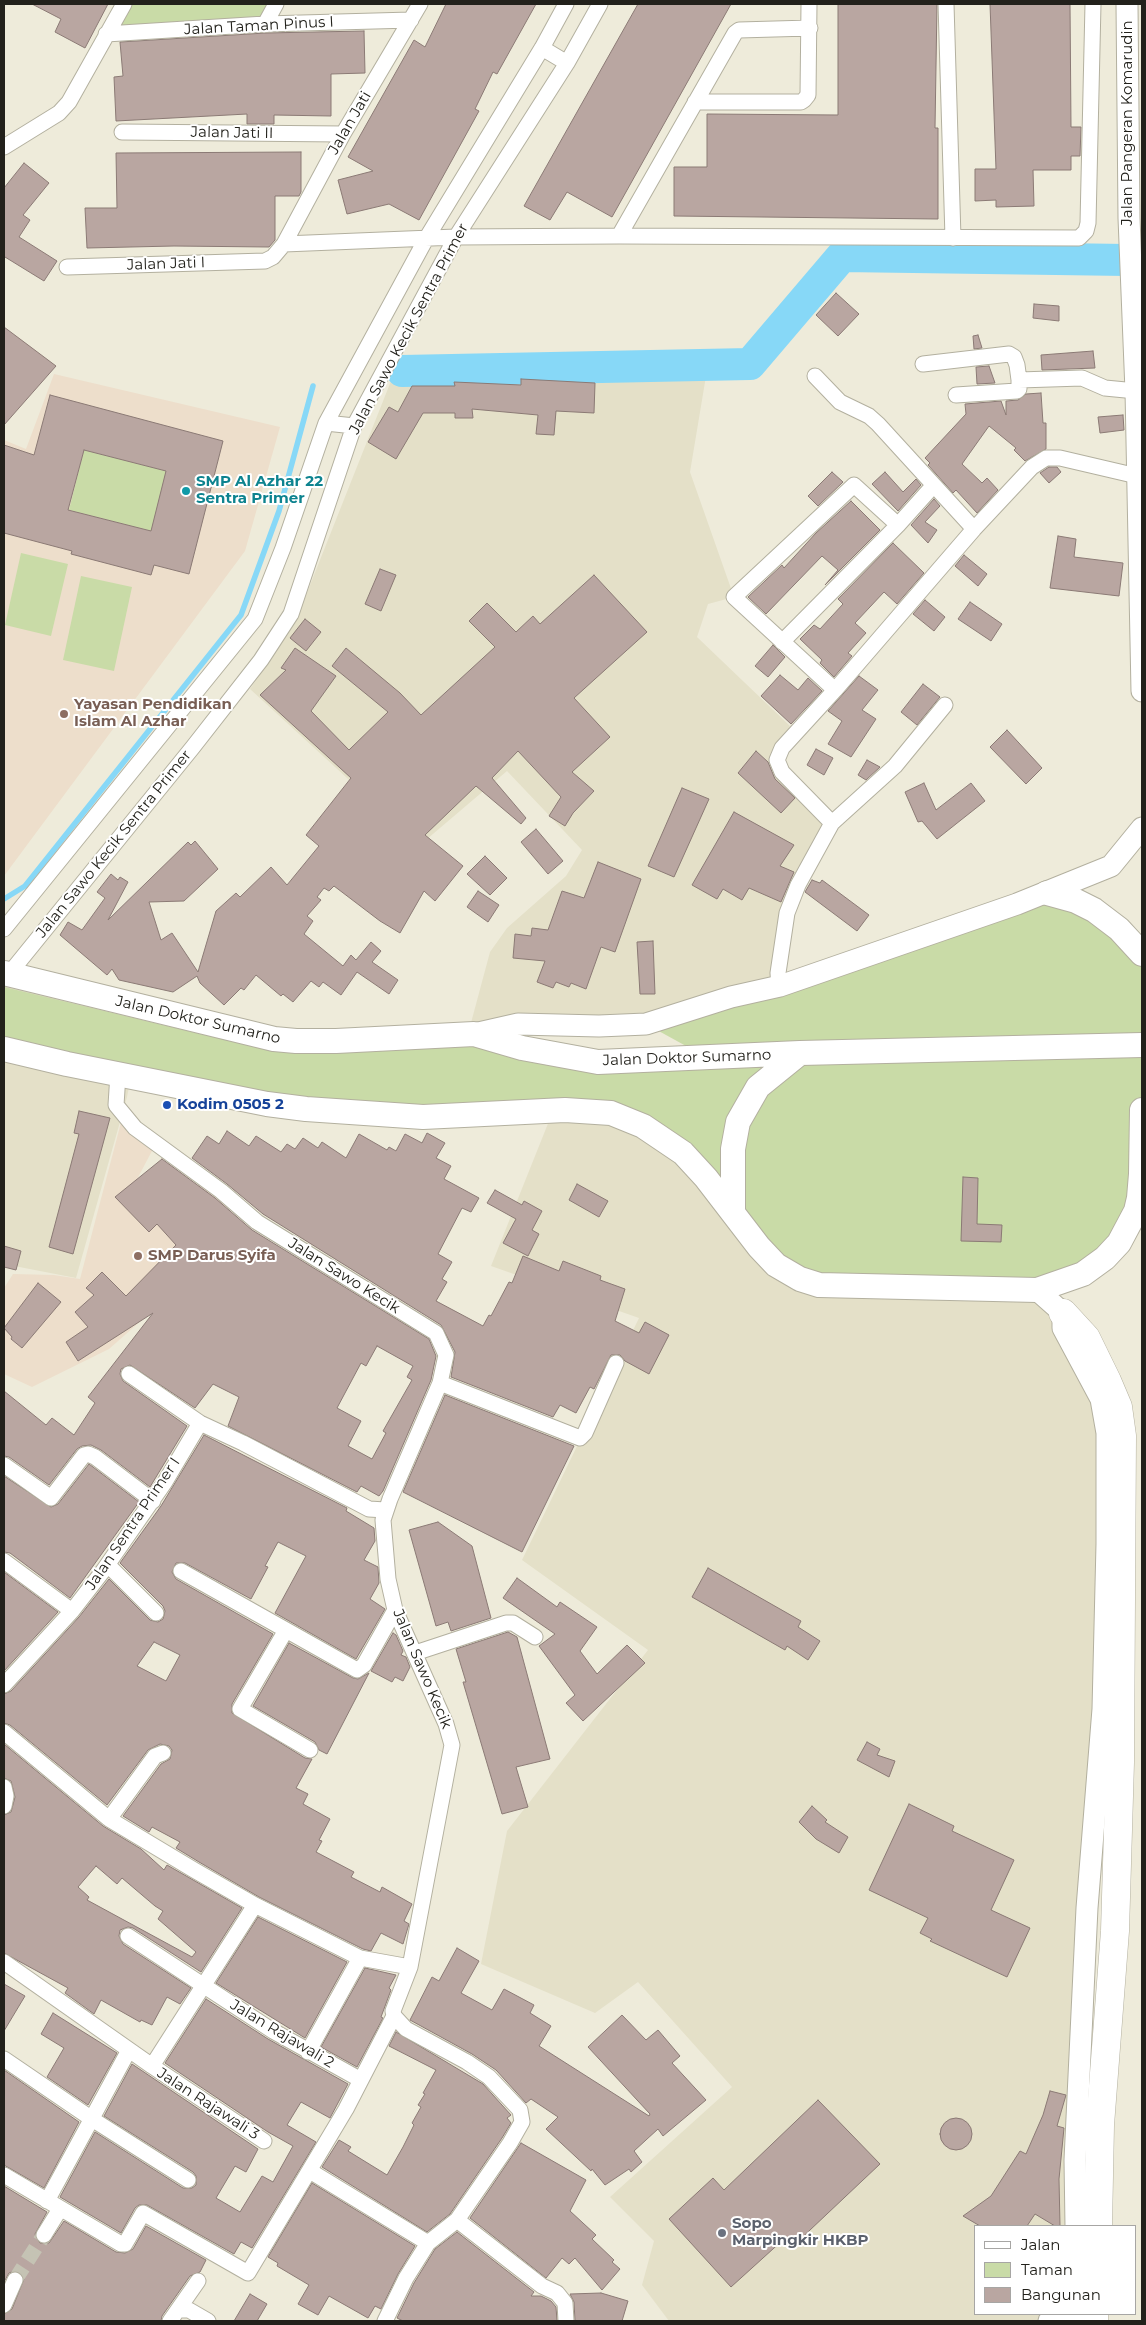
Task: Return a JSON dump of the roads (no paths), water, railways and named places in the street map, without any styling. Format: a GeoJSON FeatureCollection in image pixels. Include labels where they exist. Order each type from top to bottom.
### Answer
{"type":"FeatureCollection","features":[{"type":"Feature","properties":{"kind":"highway"},"geometry":{"type":"LineString","coordinates":[[1063,1313],[1086,1338],[1107,1380],[1118,1407],[1122,1436],[1120,1762],[1115,1931],[1100,2125],[1098,2225]]}},
{"type":"Feature","properties":{"kind":"main road"},"geometry":{"type":"LineString","coordinates":[[1047,893],[1076,901],[1094,910],[1119,929],[1142,954]]}},
{"type":"Feature","properties":{"kind":"main road","name":"Jalan Doktor Sumarno"},"geometry":{"type":"LineString","coordinates":[[6,974],[274,1039],[336,1041],[474,1034],[522,1048],[598,1062],[811,1053],[1142,1045]]}},
{"type":"Feature","properties":{"kind":"main road"},"geometry":{"type":"LineString","coordinates":[[4,1049],[267,1104],[333,1111],[423,1116],[565,1110],[612,1113],[643,1126],[683,1153],[733,1212],[759,1247],[776,1265],[792,1276],[810,1283],[834,1286],[1037,1290],[1083,1274],[1105,1258],[1119,1243],[1130,1226],[1139,1198],[1142,1110]]}},
{"type":"Feature","properties":{"kind":"main road"},"geometry":{"type":"LineString","coordinates":[[733,1212],[733,1149],[738,1122],[758,1087],[811,1053]]}},
{"type":"Feature","properties":{"kind":"street"},"geometry":{"type":"LineString","coordinates":[[4,146],[60,113],[69,102],[124,4]]}},
{"type":"Feature","properties":{"kind":"street"},"geometry":{"type":"LineString","coordinates":[[265,24],[276,4]]}},
{"type":"Feature","properties":{"kind":"street","name":"Jalan Jati"},"geometry":{"type":"LineString","coordinates":[[265,261],[273,257],[284,244],[343,134],[420,4]]}},
{"type":"Feature","properties":{"kind":"street","name":"Jalan Sawo Kecik Sentra Primer"},"geometry":{"type":"LineString","coordinates":[[4,929],[255,619],[261,608],[283,548],[326,423],[426,239],[542,48],[566,4]]}},
{"type":"Feature","properties":{"kind":"street","name":"Jalan Sawo Kecik Sentra Primer"},"geometry":{"type":"LineString","coordinates":[[6,974],[193,747],[261,660],[286,623],[354,426],[456,237],[567,63],[600,4]]}},
{"type":"Feature","properties":{"kind":"street"},"geometry":{"type":"LineString","coordinates":[[695,102],[803,101],[808,95],[809,4]]}},
{"type":"Feature","properties":{"kind":"street"},"geometry":{"type":"LineString","coordinates":[[946,4],[953,238]]}},
{"type":"Feature","properties":{"kind":"street"},"geometry":{"type":"LineString","coordinates":[[284,244],[456,237],[1079,238],[1086,231],[1088,223],[1093,4]]}},
{"type":"Feature","properties":{"kind":"street","name":"Jalan Pangeran Komarudin"},"geometry":{"type":"LineString","coordinates":[[1127,4],[1128,218],[1136,391],[1142,691]]}},
{"type":"Feature","properties":{"kind":"street","name":"Jalan Taman Pinus I"},"geometry":{"type":"LineString","coordinates":[[106,34],[265,24],[411,20]]}},
{"type":"Feature","properties":{"kind":"street"},"geometry":{"type":"LineString","coordinates":[[619,236],[731,38],[739,30],[810,28]]}},
{"type":"Feature","properties":{"kind":"street"},"geometry":{"type":"LineString","coordinates":[[542,48],[567,63]]}},
{"type":"Feature","properties":{"kind":"street","name":"Jalan Jati II"},"geometry":{"type":"LineString","coordinates":[[122,132],[343,134]]}},
{"type":"Feature","properties":{"kind":"street","name":"Jalan Jati I"},"geometry":{"type":"LineString","coordinates":[[67,267],[265,261]]}},
{"type":"Feature","properties":{"kind":"street"},"geometry":{"type":"LineString","coordinates":[[923,364],[1009,354],[1014,357],[1019,380],[1019,389],[1017,391],[956,395]]}},
{"type":"Feature","properties":{"kind":"street"},"geometry":{"type":"LineString","coordinates":[[815,376],[840,402],[869,416],[878,424],[932,486],[974,529]]}},
{"type":"Feature","properties":{"kind":"street"},"geometry":{"type":"LineString","coordinates":[[1019,380],[1082,378],[1105,388],[1136,391]]}},
{"type":"Feature","properties":{"kind":"street"},"geometry":{"type":"LineString","coordinates":[[326,423],[354,426]]}},
{"type":"Feature","properties":{"kind":"street"},"geometry":{"type":"LineString","coordinates":[[832,823],[782,772],[777,760],[782,748],[835,690],[974,529],[1032,467],[1046,458],[1060,458],[1137,476]]}},
{"type":"Feature","properties":{"kind":"street"},"geometry":{"type":"LineString","coordinates":[[835,690],[734,597],[854,485],[898,525]]}},
{"type":"Feature","properties":{"kind":"street"},"geometry":{"type":"LineString","coordinates":[[782,642],[898,525],[932,486]]}},
{"type":"Feature","properties":{"kind":"street"},"geometry":{"type":"LineString","coordinates":[[779,987],[778,973],[787,913],[798,885],[832,823],[895,766],[945,705]]}},
{"type":"Feature","properties":{"kind":"street"},"geometry":{"type":"LineString","coordinates":[[474,1034],[518,1024],[600,1026],[646,1024],[731,998],[779,987],[1047,893],[1111,866],[1142,828]]}},
{"type":"Feature","properties":{"kind":"street","name":"Jalan Sawo Kecik"},"geometry":{"type":"LineString","coordinates":[[60,2209],[121,2244],[125,2244],[143,2213],[248,2273],[361,2080],[394,2016],[394,2011],[410,1967],[452,1745],[446,1724],[396,1610],[388,1579],[383,1520],[385,1510],[440,1383],[446,1355],[436,1333],[258,1222],[221,1191],[141,1132],[129,1122],[116,1106],[118,1074]]}},
{"type":"Feature","properties":{"kind":"street"},"geometry":{"type":"LineString","coordinates":[[1037,1290],[1063,1313],[1063,1328],[1101,1399],[1107,1433],[1107,1544],[1103,1709],[1087,1908],[1075,2160],[1076,2225]]}},
{"type":"Feature","properties":{"kind":"street"},"geometry":{"type":"LineString","coordinates":[[440,1383],[579,1438],[585,1433],[616,1363]]}},
{"type":"Feature","properties":{"kind":"street"},"geometry":{"type":"LineString","coordinates":[[129,1374],[200,1423],[243,1443],[369,1509],[385,1510]]}},
{"type":"Feature","properties":{"kind":"street","name":"Jalan Sentra Primer I"},"geometry":{"type":"LineString","coordinates":[[4,1685],[72,1611],[108,1565],[153,1501],[200,1423]]}},
{"type":"Feature","properties":{"kind":"street"},"geometry":{"type":"LineString","coordinates":[[4,1465],[51,1498],[84,1455],[88,1454],[95,1457],[153,1501]]}},
{"type":"Feature","properties":{"kind":"street"},"geometry":{"type":"LineString","coordinates":[[4,1561],[72,1611]]}},
{"type":"Feature","properties":{"kind":"street"},"geometry":{"type":"LineString","coordinates":[[108,1565],[156,1613]]}},
{"type":"Feature","properties":{"kind":"street"},"geometry":{"type":"LineString","coordinates":[[181,1571],[357,1670],[364,1666],[396,1610]]}},
{"type":"Feature","properties":{"kind":"street"},"geometry":{"type":"LineString","coordinates":[[415,1653],[506,1622],[513,1623],[535,1637]]}},
{"type":"Feature","properties":{"kind":"street"},"geometry":{"type":"LineString","coordinates":[[286,1630],[240,1709],[310,1750]]}},
{"type":"Feature","properties":{"kind":"street"},"geometry":{"type":"LineString","coordinates":[[4,1732],[109,1819],[255,1905],[360,1958],[410,1967]]}},
{"type":"Feature","properties":{"kind":"street"},"geometry":{"type":"LineString","coordinates":[[109,1819],[155,1756],[163,1753]]}},
{"type":"Feature","properties":{"kind":"street"},"geometry":{"type":"LineString","coordinates":[[4,1787],[6,1796],[4,1806]]}},
{"type":"Feature","properties":{"kind":"street"},"geometry":{"type":"LineString","coordinates":[[152,2066],[255,1905]]}},
{"type":"Feature","properties":{"kind":"street","name":"Jalan Rajawali 2"},"geometry":{"type":"LineString","coordinates":[[128,1936],[308,2052],[361,2080]]}},
{"type":"Feature","properties":{"kind":"street"},"geometry":{"type":"LineString","coordinates":[[308,2052],[360,1958]]}},
{"type":"Feature","properties":{"kind":"street","name":"Jalan Rajawali 3"},"geometry":{"type":"LineString","coordinates":[[4,1962],[152,2066],[264,2141]]}},
{"type":"Feature","properties":{"kind":"street"},"geometry":{"type":"LineString","coordinates":[[385,2321],[406,2278],[428,2243],[457,2220],[519,2130],[522,2122],[521,2114],[489,2077],[467,2062],[406,2029],[394,2016]]}},
{"type":"Feature","properties":{"kind":"street"},"geometry":{"type":"LineString","coordinates":[[47,2201],[129,2050]]}},
{"type":"Feature","properties":{"kind":"street"},"geometry":{"type":"LineString","coordinates":[[4,2059],[92,2119],[188,2180]]}},
{"type":"Feature","properties":{"kind":"street"},"geometry":{"type":"LineString","coordinates":[[310,2171],[428,2243]]}},
{"type":"Feature","properties":{"kind":"street"},"geometry":{"type":"LineString","coordinates":[[4,2175],[60,2209],[44,2235]]}},
{"type":"Feature","properties":{"kind":"street"},"geometry":{"type":"LineString","coordinates":[[457,2220],[542,2286],[557,2293],[565,2303],[566,2321]]}},
{"type":"Feature","properties":{"kind":"street"},"geometry":{"type":"LineString","coordinates":[[4,2305],[11,2281]]}},
{"type":"Feature","properties":{"kind":"street"},"geometry":{"type":"LineString","coordinates":[[174,2316],[198,2281]]}},
{"type":"Feature","properties":{"kind":"street"},"geometry":{"type":"LineString","coordinates":[[174,2316],[189,2310],[208,2321]]}},
{"type":"Feature","properties":{"kind":"waterway"},"geometry":{"type":"LineString","coordinates":[[402,371],[750,364],[842,256],[1127,260]]}},
{"type":"Feature","properties":{"kind":"waterway"},"geometry":{"type":"LineString","coordinates":[[4,899],[25,886],[241,615],[279,511],[313,386]]}},
{"type":"Feature","properties":{"kind":"tunnel"},"geometry":{"type":"LineString","coordinates":[[15,2280],[44,2235]]}},
{"type":"Feature","properties":{"kind":"place","name":"SMP Al Azhar 22 Sentra Primer"},"geometry":{"type":"Point","coordinates":[186,491]}},
{"type":"Feature","properties":{"kind":"place","name":"Yayasan Pendidikan Islam Al Azhar"},"geometry":{"type":"Point","coordinates":[64,714]}},
{"type":"Feature","properties":{"kind":"place","name":"Kodim 0505 2"},"geometry":{"type":"Point","coordinates":[167,1105]}},
{"type":"Feature","properties":{"kind":"place","name":"SMP Darus Syifa"},"geometry":{"type":"Point","coordinates":[138,1256]}},
{"type":"Feature","properties":{"kind":"place","name":"Sopo Marpingkir HKBP"},"geometry":{"type":"Point","coordinates":[722,2233]}}]}
